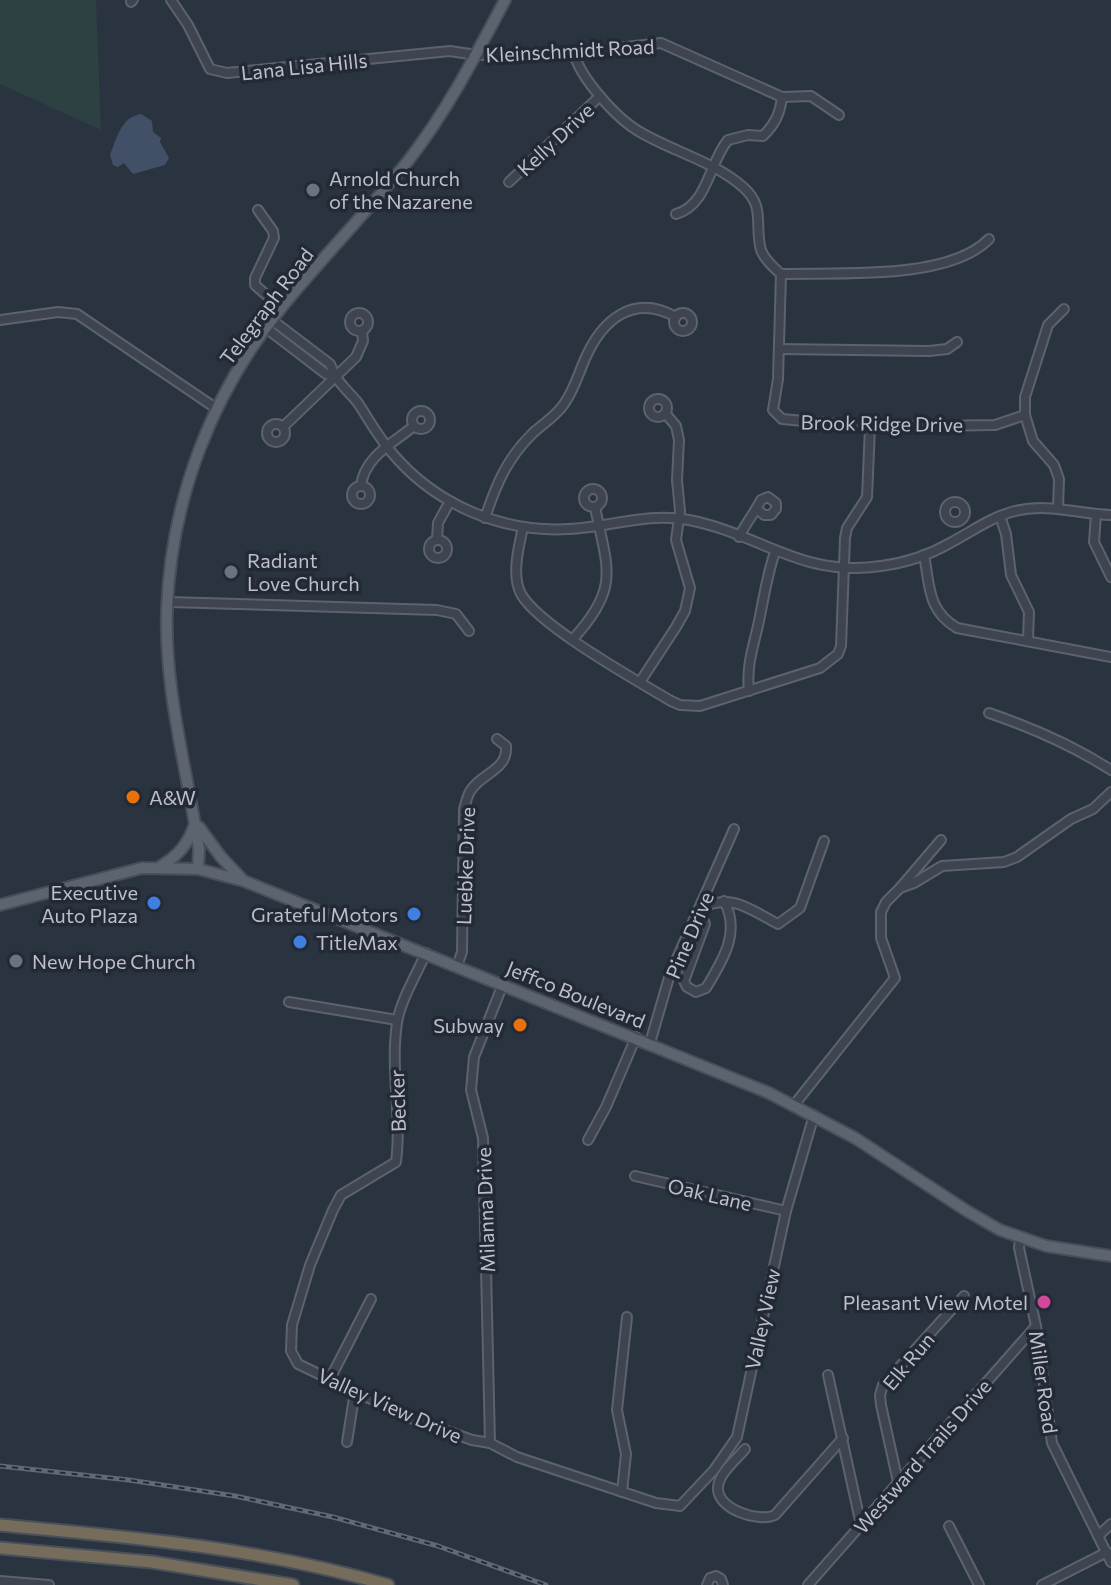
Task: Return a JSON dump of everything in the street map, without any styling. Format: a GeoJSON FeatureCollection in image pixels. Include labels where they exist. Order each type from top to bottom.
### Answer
{"type":"FeatureCollection","features":[{"type":"Feature","properties":{"kind":"highway"},"geometry":{"type":"LineString","coordinates":[[0,1525],[221,1548],[306,1564],[388,1585]]}},
{"type":"Feature","properties":{"kind":"highway"},"geometry":{"type":"LineString","coordinates":[[0,1548],[191,1567],[293,1585]]}},
{"type":"Feature","properties":{"kind":"main road","name":"Telegraph Road"},"geometry":{"type":"LineString","coordinates":[[198,869],[199,849],[172,697],[167,640],[171,562],[180,511],[200,447],[235,374],[269,324],[414,153],[447,106],[505,0]]}},
{"type":"Feature","properties":{"kind":"main road"},"geometry":{"type":"LineString","coordinates":[[159,868],[176,857],[185,846],[195,822]]}},
{"type":"Feature","properties":{"kind":"main road"},"geometry":{"type":"LineString","coordinates":[[195,822],[244,881]]}},
{"type":"Feature","properties":{"kind":"main road","name":"Jeffco Boulevard"},"geometry":{"type":"LineString","coordinates":[[0,905],[110,875],[159,868],[198,869],[244,881],[636,1037],[794,1105],[855,1138],[977,1217],[1020,1238],[1063,1250],[1111,1256]]}},
{"type":"Feature","properties":{"kind":"street","name":"Lana Lisa Hills"},"geometry":{"type":"LineString","coordinates":[[171,0],[188,25],[210,69],[227,73],[450,51],[476,55]]}},
{"type":"Feature","properties":{"kind":"street","name":"Kleinschmidt Road"},"geometry":{"type":"LineString","coordinates":[[476,55],[574,53],[661,43],[782,97],[811,96],[839,115]]}},
{"type":"Feature","properties":{"kind":"street"},"geometry":{"type":"LineString","coordinates":[[574,53],[578,69],[600,96],[638,132],[714,166],[746,189],[758,204],[761,251],[781,274],[912,271],[971,252],[989,239]]}},
{"type":"Feature","properties":{"kind":"street","name":"Kelly Drive"},"geometry":{"type":"LineString","coordinates":[[509,182],[600,96]]}},
{"type":"Feature","properties":{"kind":"street"},"geometry":{"type":"LineString","coordinates":[[676,214],[683,212],[699,196],[728,140],[748,135],[763,136],[770,129],[781,113],[782,97]]}},
{"type":"Feature","properties":{"kind":"street"},"geometry":{"type":"LineString","coordinates":[[258,210],[273,231],[274,238],[255,278],[255,285],[281,308]]}},
{"type":"Feature","properties":{"kind":"street","name":"Brook Ridge Drive"},"geometry":{"type":"LineString","coordinates":[[781,274],[778,379],[773,410],[782,419],[870,427],[995,425],[1025,415]]}},
{"type":"Feature","properties":{"kind":"street"},"geometry":{"type":"LineString","coordinates":[[485,518],[503,468],[532,434],[562,408],[572,393],[586,356],[609,322],[624,312],[642,307],[654,308],[676,317]]}},
{"type":"Feature","properties":{"kind":"street"},"geometry":{"type":"LineString","coordinates":[[1058,508],[1059,479],[1054,465],[1033,441],[1025,415],[1025,397],[1048,325],[1064,309]]}},
{"type":"Feature","properties":{"kind":"street"},"geometry":{"type":"LineString","coordinates":[[0,320],[58,312],[77,314],[217,409]]}},
{"type":"Feature","properties":{"kind":"street"},"geometry":{"type":"LineString","coordinates":[[269,324],[325,360],[387,447],[413,475],[450,501],[485,518],[523,527],[567,530],[637,518],[679,519],[713,526],[775,552],[814,564],[844,568],[886,566],[924,555],[1000,516],[1031,508],[1111,515]]}},
{"type":"Feature","properties":{"kind":"street"},"geometry":{"type":"LineString","coordinates":[[283,427],[361,350],[362,331]]}},
{"type":"Feature","properties":{"kind":"street"},"geometry":{"type":"LineString","coordinates":[[779,349],[929,351],[947,349],[957,342]]}},
{"type":"Feature","properties":{"kind":"street"},"geometry":{"type":"LineString","coordinates":[[640,682],[685,611],[690,588],[676,540],[679,440],[676,426],[665,413]]}},
{"type":"Feature","properties":{"kind":"street"},"geometry":{"type":"LineString","coordinates":[[361,486],[368,464],[414,426]]}},
{"type":"Feature","properties":{"kind":"street"},"geometry":{"type":"LineString","coordinates":[[523,527],[518,554],[518,585],[532,609],[640,682],[680,705],[700,706],[820,668],[838,654],[841,646],[847,528],[867,497],[870,427]]}},
{"type":"Feature","properties":{"kind":"street"},"geometry":{"type":"LineString","coordinates":[[437,540],[438,523],[450,501]]}},
{"type":"Feature","properties":{"kind":"street"},"geometry":{"type":"LineString","coordinates":[[573,639],[598,604],[607,584],[608,564],[595,507]]}},
{"type":"Feature","properties":{"kind":"street"},"geometry":{"type":"LineString","coordinates":[[739,537],[748,519],[758,510]]}},
{"type":"Feature","properties":{"kind":"street"},"geometry":{"type":"LineString","coordinates":[[1096,514],[1094,542],[1111,577]]}},
{"type":"Feature","properties":{"kind":"street"},"geometry":{"type":"LineString","coordinates":[[1000,516],[1006,534],[1011,575],[1029,612],[1028,640]]}},
{"type":"Feature","properties":{"kind":"street"},"geometry":{"type":"LineString","coordinates":[[959,520],[967,533]]}},
{"type":"Feature","properties":{"kind":"street"},"geometry":{"type":"LineString","coordinates":[[749,691],[747,671],[750,653],[775,552]]}},
{"type":"Feature","properties":{"kind":"street"},"geometry":{"type":"LineString","coordinates":[[924,555],[936,611],[957,628],[1111,657]]}},
{"type":"Feature","properties":{"kind":"street"},"geometry":{"type":"LineString","coordinates":[[168,602],[437,610],[456,614],[469,631]]}},
{"type":"Feature","properties":{"kind":"street"},"geometry":{"type":"LineString","coordinates":[[989,713],[1059,740],[1111,770]]}},
{"type":"Feature","properties":{"kind":"street","name":"Luebke Drive"},"geometry":{"type":"LineString","coordinates":[[457,966],[462,952],[464,809],[469,792],[502,763],[507,754],[506,746],[497,739]]}},
{"type":"Feature","properties":{"kind":"street"},"geometry":{"type":"LineString","coordinates":[[900,888],[942,866],[1004,862],[1017,857],[1071,819],[1093,809],[1111,792]]}},
{"type":"Feature","properties":{"kind":"street","name":"Pine Drive"},"geometry":{"type":"LineString","coordinates":[[650,1043],[670,974],[734,829]]}},
{"type":"Feature","properties":{"kind":"street"},"geometry":{"type":"LineString","coordinates":[[794,1105],[895,978],[881,938],[881,912],[886,902],[941,840]]}},
{"type":"Feature","properties":{"kind":"street"},"geometry":{"type":"LineString","coordinates":[[724,901],[733,922],[728,945],[706,988],[696,992],[684,981],[705,924],[699,909],[710,903],[729,900],[778,924],[800,908],[824,841]]}},
{"type":"Feature","properties":{"kind":"street","name":"Becker"},"geometry":{"type":"LineString","coordinates":[[310,1265],[341,1195],[396,1162],[399,1139],[394,1078],[397,1020],[426,953]]}},
{"type":"Feature","properties":{"kind":"street","name":"Milanna Drive"},"geometry":{"type":"LineString","coordinates":[[490,1443],[483,1138],[471,1090],[474,1057],[503,984]]}},
{"type":"Feature","properties":{"kind":"street"},"geometry":{"type":"LineString","coordinates":[[289,1002],[397,1020]]}},
{"type":"Feature","properties":{"kind":"street"},"geometry":{"type":"LineString","coordinates":[[588,1140],[636,1037]]}},
{"type":"Feature","properties":{"kind":"street","name":"Valley View"},"geometry":{"type":"LineString","coordinates":[[622,1492],[656,1503],[680,1506],[714,1470],[737,1437],[786,1211],[814,1115]]}},
{"type":"Feature","properties":{"kind":"street","name":"Oak Lane"},"geometry":{"type":"LineString","coordinates":[[635,1176],[786,1211]]}},
{"type":"Feature","properties":{"kind":"street","name":"Miller Road"},"geometry":{"type":"LineString","coordinates":[[1020,1238],[1019,1248],[1036,1326],[1052,1443],[1111,1562]]}},
{"type":"Feature","properties":{"kind":"street","name":"Valley View Drive"},"geometry":{"type":"LineString","coordinates":[[310,1265],[292,1325],[291,1351],[298,1364],[413,1419],[472,1440],[490,1443]]}},
{"type":"Feature","properties":{"kind":"street","name":"Elk Run"},"geometry":{"type":"LineString","coordinates":[[898,1482],[881,1405],[883,1385],[964,1296]]}},
{"type":"Feature","properties":{"kind":"street"},"geometry":{"type":"LineString","coordinates":[[330,1379],[371,1299]]}},
{"type":"Feature","properties":{"kind":"street"},"geometry":{"type":"LineString","coordinates":[[490,1443],[501,1451],[622,1492],[626,1454],[617,1410],[627,1317]]}},
{"type":"Feature","properties":{"kind":"street","name":"Westward Trails Drive"},"geometry":{"type":"LineString","coordinates":[[808,1585],[1036,1326]]}},
{"type":"Feature","properties":{"kind":"street"},"geometry":{"type":"LineString","coordinates":[[828,1375],[861,1525]]}},
{"type":"Feature","properties":{"kind":"street"},"geometry":{"type":"LineString","coordinates":[[347,1442],[355,1391]]}},
{"type":"Feature","properties":{"kind":"street"},"geometry":{"type":"LineString","coordinates":[[745,1449],[722,1477],[718,1487],[720,1496],[747,1516],[766,1520],[775,1515],[843,1438]]}},
{"type":"Feature","properties":{"kind":"street"},"geometry":{"type":"LineString","coordinates":[[1098,1536],[1111,1524]]}},
{"type":"Feature","properties":{"kind":"street"},"geometry":{"type":"LineString","coordinates":[[949,1526],[979,1585]]}},
{"type":"Feature","properties":{"kind":"street"},"geometry":{"type":"LineString","coordinates":[[1042,1585],[1107,1552]]}},
{"type":"Feature","properties":{"kind":"street"},"geometry":{"type":"LineString","coordinates":[[707,1585],[710,1578],[716,1576],[723,1585]]}},
{"type":"Feature","properties":{"kind":"street"},"geometry":{"type":"LineString","coordinates":[[0,1581],[49,1585]]}},
{"type":"Feature","properties":{"kind":"shaded area"},"geometry":{"type":"Polygon","coordinates":[[[0,0],[96,0],[101,130],[0,84],[0,0]]]}},
{"type":"Feature","properties":{"kind":"water"},"geometry":{"type":"Polygon","coordinates":[[[141,114],[152,121],[153,132],[161,138],[160,142],[169,158],[165,165],[133,174],[124,163],[118,167],[113,165],[110,155],[124,124],[141,114]]]}},
{"type":"Feature","properties":{"kind":"railway"},"geometry":{"type":"LineString","coordinates":[[0,1466],[129,1480],[235,1496],[333,1517],[438,1546],[546,1585]]}},
{"type":"Feature","properties":{"kind":"place","name":"Arnold Church of the Nazarene"},"geometry":{"type":"Point","coordinates":[313,190]}},
{"type":"Feature","properties":{"kind":"place","name":"Radiant Love Church"},"geometry":{"type":"Point","coordinates":[231,572]}},
{"type":"Feature","properties":{"kind":"place","name":"A&W"},"geometry":{"type":"Point","coordinates":[133,797]}},
{"type":"Feature","properties":{"kind":"place","name":"Executive Auto Plaza"},"geometry":{"type":"Point","coordinates":[154,903]}},
{"type":"Feature","properties":{"kind":"place","name":"Grateful Motors"},"geometry":{"type":"Point","coordinates":[414,914]}},
{"type":"Feature","properties":{"kind":"place","name":"TitleMax"},"geometry":{"type":"Point","coordinates":[300,942]}},
{"type":"Feature","properties":{"kind":"place","name":"New Hope Church"},"geometry":{"type":"Point","coordinates":[16,961]}},
{"type":"Feature","properties":{"kind":"place","name":"Subway"},"geometry":{"type":"Point","coordinates":[520,1025]}},
{"type":"Feature","properties":{"kind":"place","name":"Pleasant View Motel"},"geometry":{"type":"Point","coordinates":[1044,1302]}}]}
